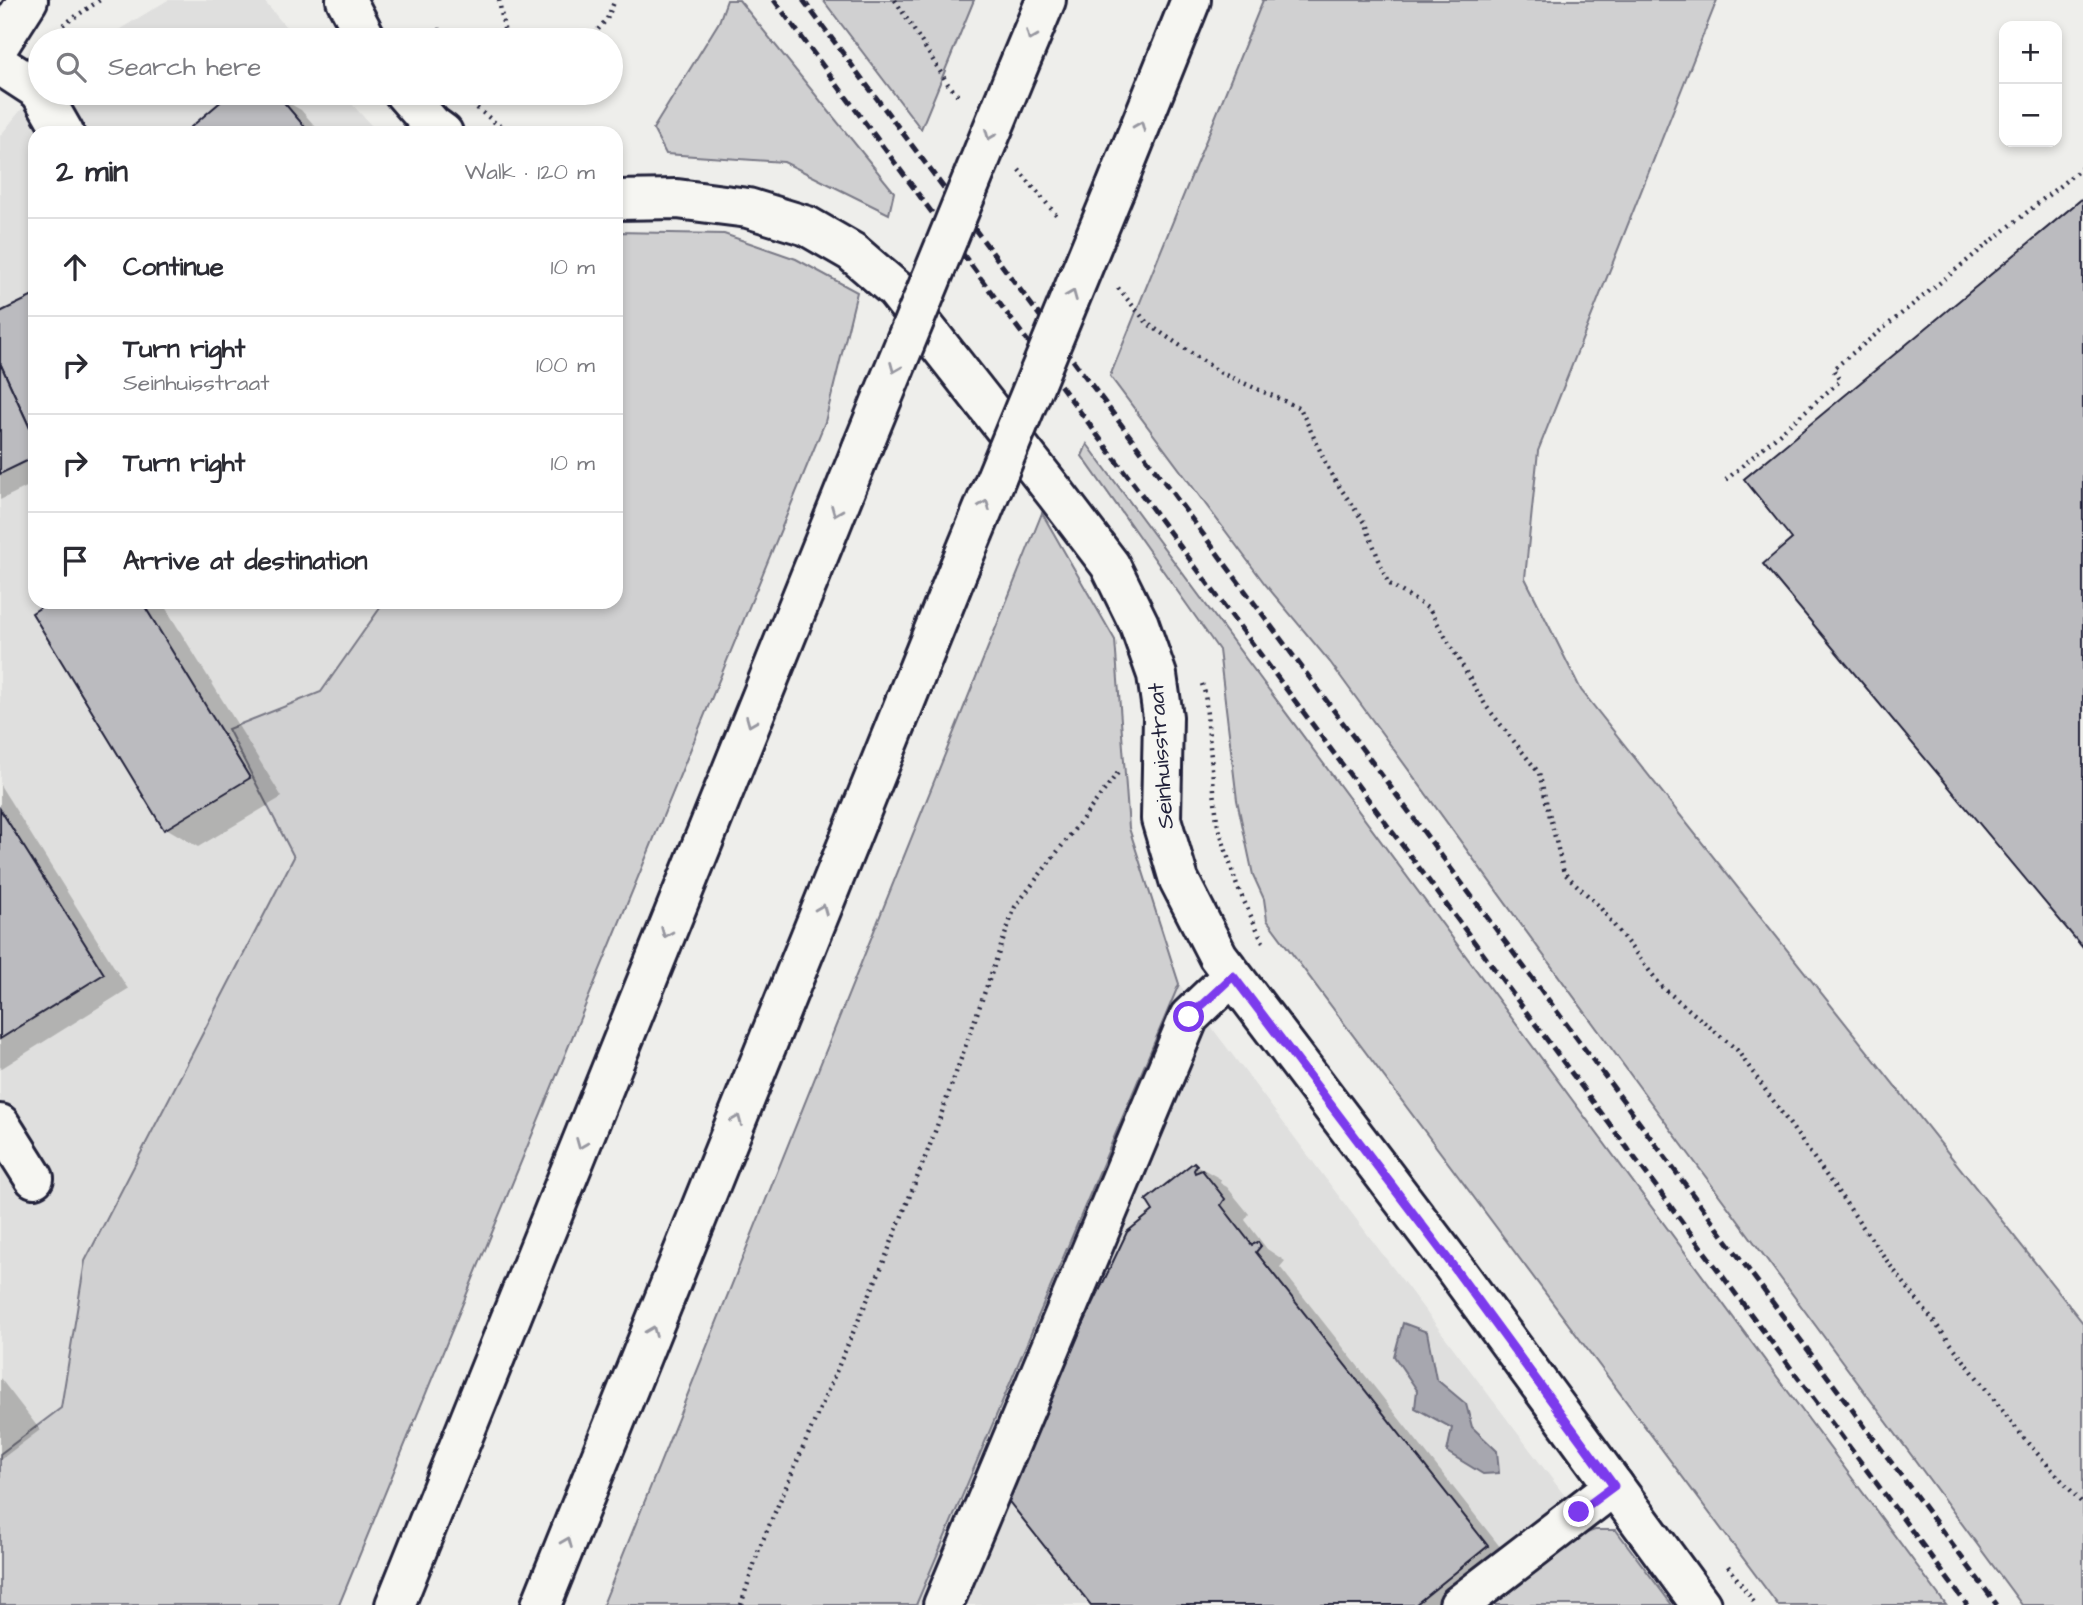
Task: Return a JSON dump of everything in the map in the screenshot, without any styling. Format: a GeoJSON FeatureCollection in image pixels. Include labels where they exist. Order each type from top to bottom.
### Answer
{"type":"FeatureCollection","features":[{"type":"Feature","properties":{"kind":"main road"},"geometry":{"type":"LineString","coordinates":[[0,44],[28,0]]}},
{"type":"Feature","properties":{"kind":"main road"},"geometry":{"type":"LineString","coordinates":[[346,0],[361,28]]}},
{"type":"Feature","properties":{"kind":"main road"},"geometry":{"type":"LineString","coordinates":[[395,1605],[862,448],[1046,0]]}},
{"type":"Feature","properties":{"kind":"main road"},"geometry":{"type":"LineString","coordinates":[[541,1605],[1191,0]]}},
{"type":"Feature","properties":{"kind":"main road"},"geometry":{"type":"LineString","coordinates":[[0,65],[28,83]]}},
{"type":"Feature","properties":{"kind":"main road"},"geometry":{"type":"LineString","coordinates":[[48,105],[60,126]]}},
{"type":"Feature","properties":{"kind":"main road"},"geometry":{"type":"LineString","coordinates":[[414,105],[433,126]]}},
{"type":"Feature","properties":{"kind":"main road","name":"Seinhuisstraat"},"geometry":{"type":"LineString","coordinates":[[623,200],[677,199],[748,208],[807,226],[852,252],[895,289],[1071,514],[1110,565],[1139,624],[1157,675],[1163,718],[1161,819],[1179,880],[1218,956],[1441,1251],[1702,1605]]}},
{"type":"Feature","properties":{"kind":"main road"},"geometry":{"type":"LineString","coordinates":[[943,1605],[1189,1017],[1233,976]]}},
{"type":"Feature","properties":{"kind":"main road"},"geometry":{"type":"LineString","coordinates":[[0,1124],[34,1178]]}},
{"type":"Feature","properties":{"kind":"main road"},"geometry":{"type":"LineString","coordinates":[[1459,1605],[1614,1486]]}},
{"type":"Feature","properties":{"kind":"path"},"geometry":{"type":"LineString","coordinates":[[59,27],[100,0]]}},
{"type":"Feature","properties":{"kind":"path"},"geometry":{"type":"LineString","coordinates":[[499,0],[504,28]]}},
{"type":"Feature","properties":{"kind":"path"},"geometry":{"type":"LineString","coordinates":[[599,28],[607,19],[615,0]]}},
{"type":"Feature","properties":{"kind":"path"},"geometry":{"type":"LineString","coordinates":[[895,0],[948,84],[965,105]]}},
{"type":"Feature","properties":{"kind":"path"},"geometry":{"type":"LineString","coordinates":[[473,105],[501,126]]}},
{"type":"Feature","properties":{"kind":"path"},"geometry":{"type":"LineString","coordinates":[[1726,480],[1840,382],[1833,369],[2083,167]]}},
{"type":"Feature","properties":{"kind":"path"},"geometry":{"type":"LineString","coordinates":[[1018,168],[1061,220]]}},
{"type":"Feature","properties":{"kind":"path"},"geometry":{"type":"LineString","coordinates":[[1113,282],[1147,324],[1221,373],[1300,408],[1332,477],[1365,524],[1388,583],[1429,608],[1486,706],[1539,773],[1564,873],[1599,905],[1662,987],[1737,1050],[1898,1276],[2026,1441],[2083,1504]]}},
{"type":"Feature","properties":{"kind":"path"},"geometry":{"type":"LineString","coordinates":[[1201,680],[1205,693],[1217,822],[1237,886],[1269,951]]}},
{"type":"Feature","properties":{"kind":"path"},"geometry":{"type":"LineString","coordinates":[[741,1605],[759,1549],[882,1266],[927,1153],[1015,907],[1123,767]]}},
{"type":"Feature","properties":{"kind":"path"},"geometry":{"type":"LineString","coordinates":[[1723,1561],[1756,1605]]}},
{"type":"Feature","properties":{"kind":"shaded area"},"geometry":{"type":"Polygon","coordinates":[[[168,0],[263,0],[287,28],[122,28],[168,0]]]}},
{"type":"Feature","properties":{"kind":"shaded area"},"geometry":{"type":"Polygon","coordinates":[[[727,0],[739,0],[894,192],[889,214],[784,162],[666,154],[653,129],[719,22],[727,0]]]}},
{"type":"Feature","properties":{"kind":"shaded area"},"geometry":{"type":"Polygon","coordinates":[[[823,0],[974,0],[921,129],[823,0]]]}},
{"type":"Feature","properties":{"kind":"shaded area"},"geometry":{"type":"Polygon","coordinates":[[[1263,0],[1717,0],[1538,451],[1525,578],[1581,690],[2083,1323],[2083,1605],[2022,1605],[1330,662],[1265,584],[1110,376],[1263,0]]]}},
{"type":"Feature","properties":{"kind":"shaded area"},"geometry":{"type":"Polygon","coordinates":[[[28,101],[28,105],[353,105],[372,126],[28,126],[28,609],[380,609],[321,692],[229,729],[294,857],[85,1261],[61,1408],[0,1454],[0,136],[28,101]]]}},
{"type":"Feature","properties":{"kind":"shaded area"},"geometry":{"type":"Polygon","coordinates":[[[623,232],[724,234],[796,259],[857,292],[825,422],[339,1605],[0,1605],[0,1454],[61,1408],[85,1261],[294,857],[228,729],[321,692],[379,609],[623,609],[623,232]]]}},
{"type":"Feature","properties":{"kind":"shaded area"},"geometry":{"type":"Polygon","coordinates":[[[1087,444],[1946,1605],[1778,1605],[1267,920],[1264,899],[1253,875],[1237,800],[1219,650],[1082,456],[1087,444]]]}},
{"type":"Feature","properties":{"kind":"shaded area"},"geometry":{"type":"Polygon","coordinates":[[[1042,513],[1115,640],[1129,828],[1179,984],[916,1605],[603,1605],[1042,513]]]}},
{"type":"Feature","properties":{"kind":"shaded area"},"geometry":{"type":"Polygon","coordinates":[[[1179,984],[1647,1605],[913,1605],[1179,984]]]}},
{"type":"Feature","properties":{"kind":"shaded area"},"geometry":{"type":"Polygon","coordinates":[[[1403,1323],[1427,1332],[1436,1379],[1466,1404],[1472,1427],[1497,1451],[1499,1473],[1483,1474],[1447,1452],[1452,1428],[1415,1408],[1417,1390],[1394,1356],[1403,1323]]]}},
{"type":"Feature","properties":{"kind":"shaded area"},"geometry":{"type":"Polygon","coordinates":[[[1595,1530],[1616,1530],[1672,1605],[1478,1605],[1553,1545],[1595,1530]]]}},
{"type":"Feature","properties":{"kind":"building"},"geometry":{"type":"Polygon","coordinates":[[[217,105],[286,105],[304,126],[192,126],[217,105]]]}},
{"type":"Feature","properties":{"kind":"building"},"geometry":{"type":"Polygon","coordinates":[[[2083,198],[2083,948],[1763,564],[1792,539],[1744,479],[2083,198]]]}},
{"type":"Feature","properties":{"kind":"building"},"geometry":{"type":"Polygon","coordinates":[[[28,298],[28,424],[0,363],[0,312],[28,298]]]}},
{"type":"Feature","properties":{"kind":"building"},"geometry":{"type":"Polygon","coordinates":[[[0,363],[28,424],[28,460],[0,474],[0,363]]]}},
{"type":"Feature","properties":{"kind":"building"},"geometry":{"type":"Polygon","coordinates":[[[38,609],[146,609],[250,778],[164,830],[32,613],[38,609]]]}},
{"type":"Feature","properties":{"kind":"building"},"geometry":{"type":"Polygon","coordinates":[[[0,809],[104,974],[0,1039],[0,809]]]}},
{"type":"Feature","properties":{"kind":"building"},"geometry":{"type":"Polygon","coordinates":[[[1194,1162],[1197,1165],[1195,1173],[1202,1170],[1225,1199],[1221,1205],[1252,1245],[1258,1242],[1261,1246],[1256,1252],[1488,1546],[1415,1605],[1091,1605],[1003,1494],[1127,1232],[1153,1211],[1146,1200],[1194,1162]]]}},
{"type":"Feature","properties":{"kind":"railway"},"geometry":{"type":"LineString","coordinates":[[774,0],[1967,1605]]}},
{"type":"Feature","properties":{"kind":"railway"},"geometry":{"type":"LineString","coordinates":[[803,0],[1174,495],[1997,1605]]}},
{"type":"Feature","properties":{"kind":"route"},"geometry":{"type":"LineString","coordinates":[[1189,1017],[1233,976],[1450,1262],[1614,1486],[1579,1512]]}}]}
